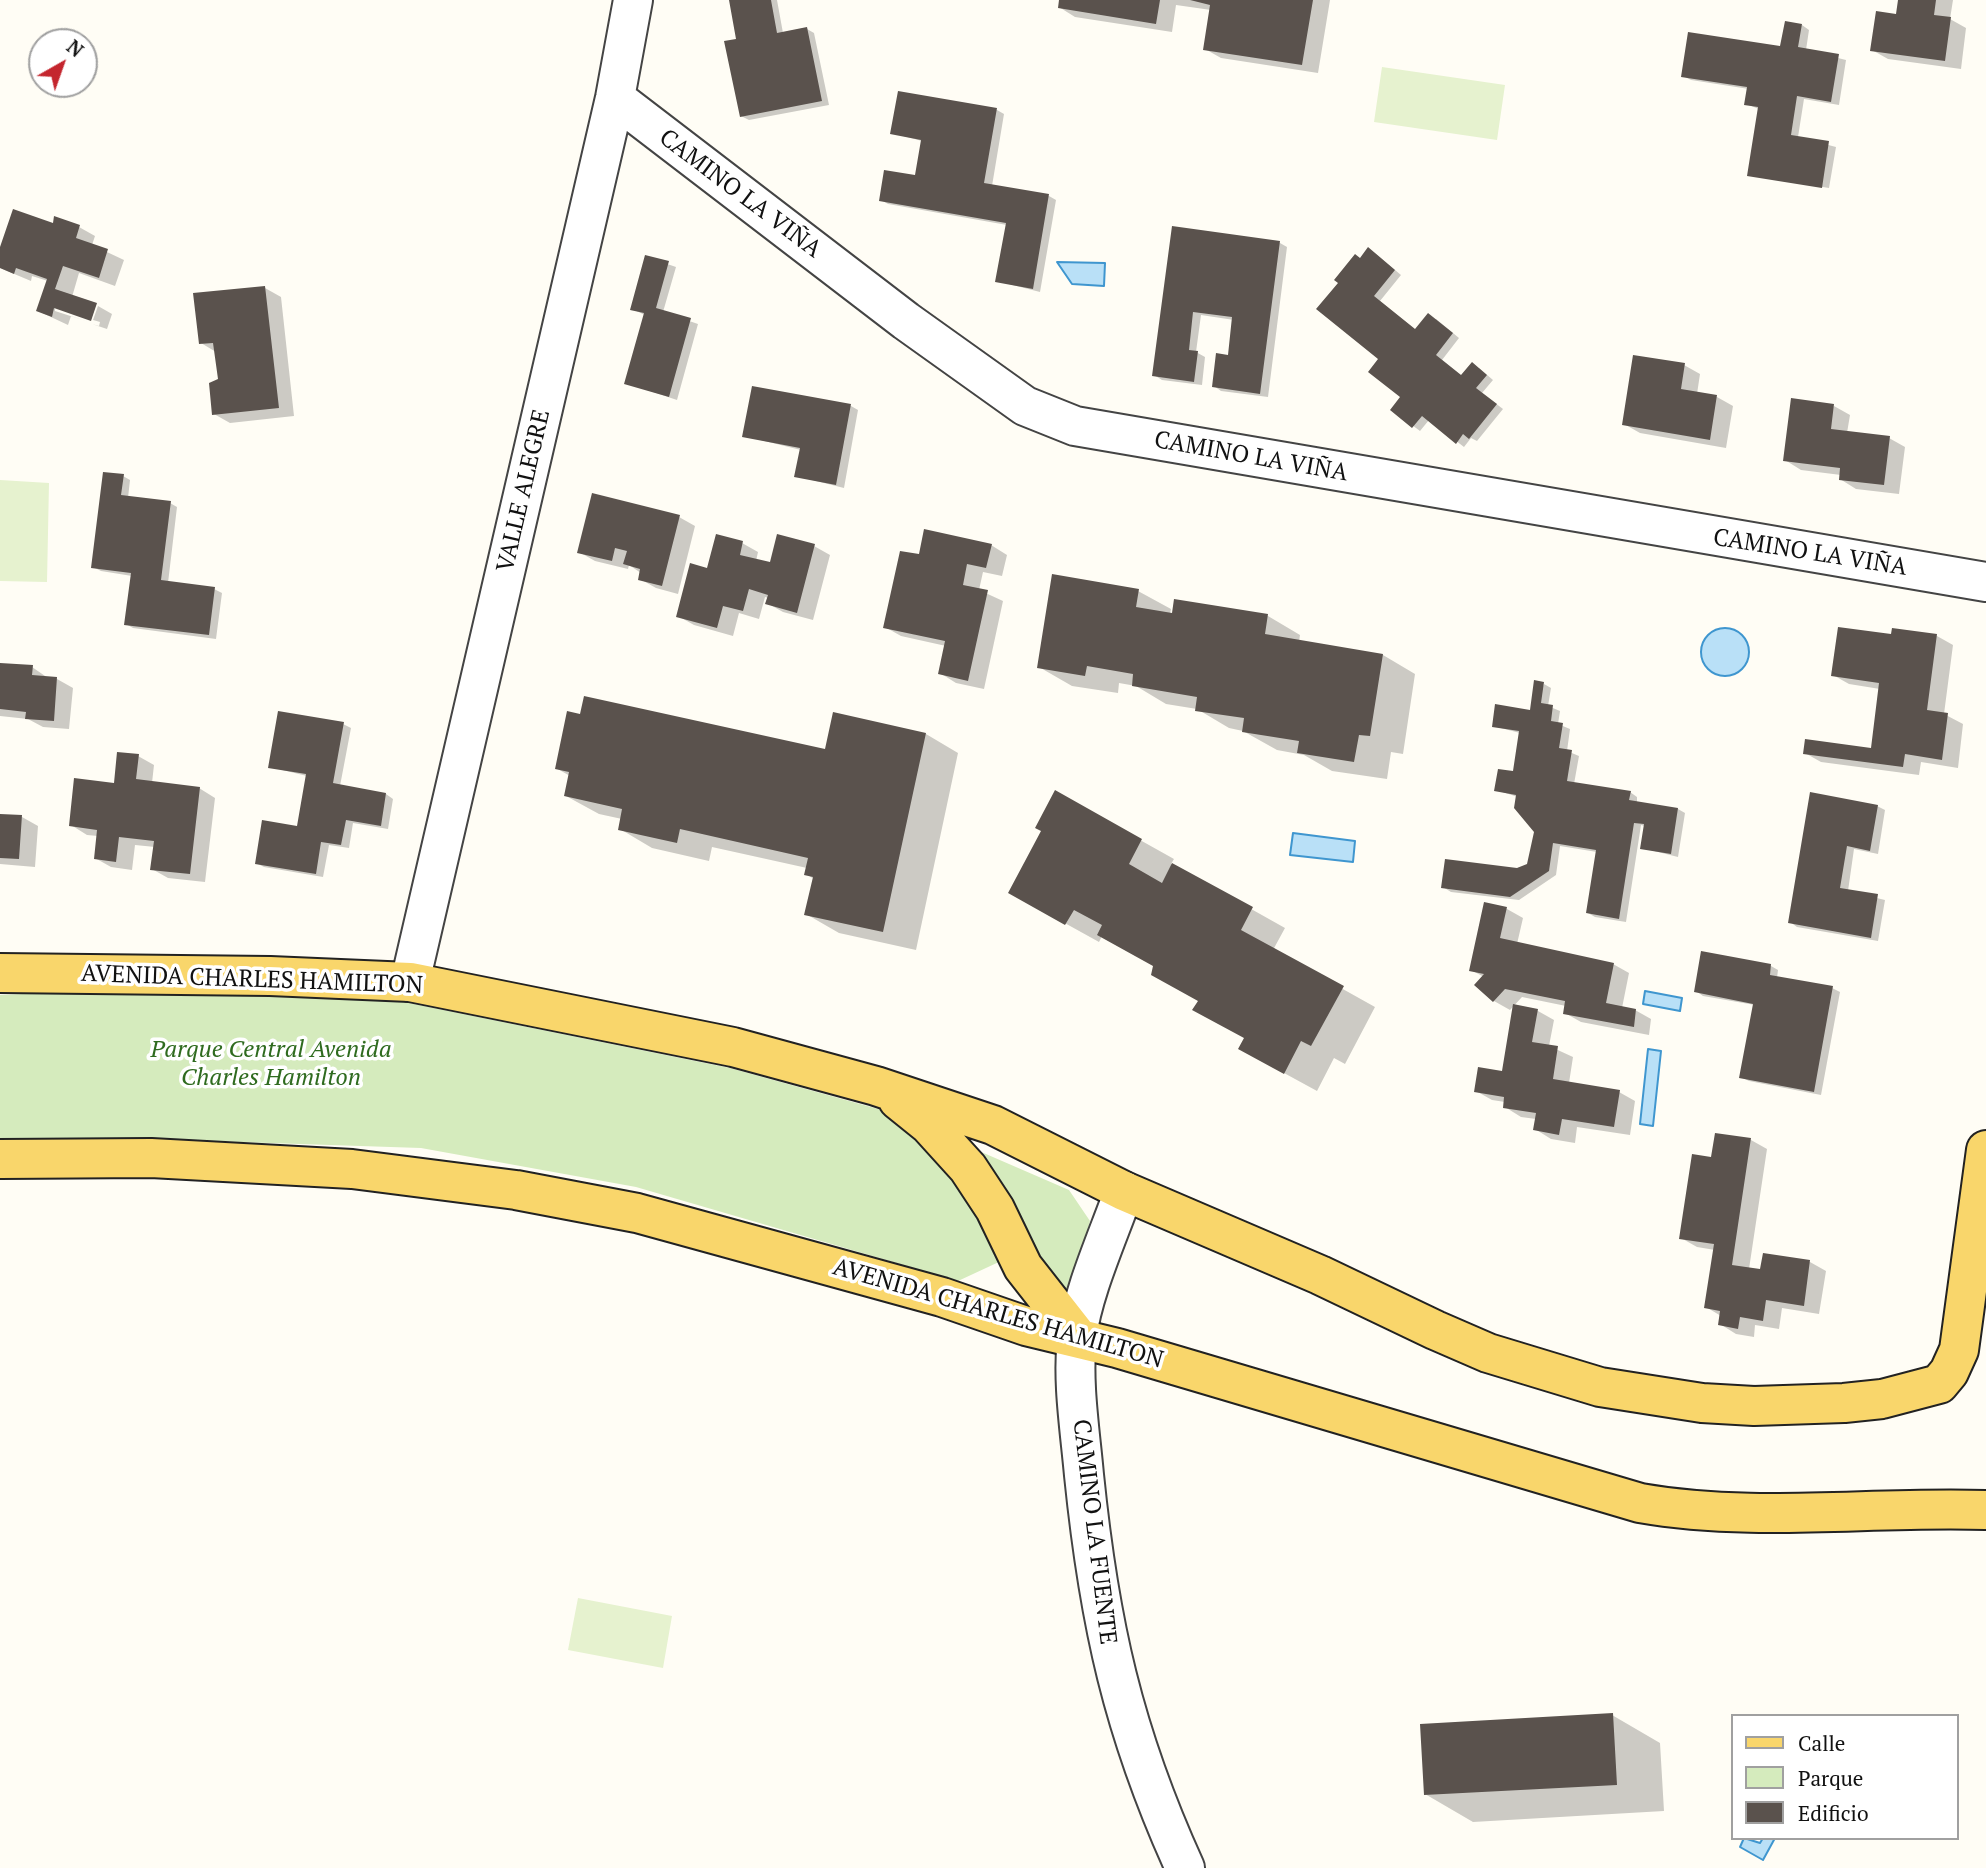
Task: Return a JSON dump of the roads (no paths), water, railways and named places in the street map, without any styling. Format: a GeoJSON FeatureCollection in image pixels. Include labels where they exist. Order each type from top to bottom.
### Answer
{"type":"FeatureCollection","features":[{"type":"Feature","properties":{"kind":"main road","name":"AVENIDA CHARLES HAMILTON"},"geometry":{"type":"LineString","coordinates":[[0,973],[270,976],[410,982],[733,1047],[876,1086],[993,1125],[1124,1191],[1320,1275],[1488,1353],[1600,1387],[1651,1397],[1754,1406],[1882,1399],[1939,1384],[1949,1372],[1959,1350],[1986,1150]]}},
{"type":"Feature","properties":{"kind":"main road"},"geometry":{"type":"LineString","coordinates":[[876,1086],[929,1125],[968,1168],[995,1209],[1023,1267],[1077,1336]]}},
{"type":"Feature","properties":{"kind":"main road","name":"AVENIDA CHARLES HAMILTON"},"geometry":{"type":"LineString","coordinates":[[0,1158],[251,1161],[452,1180],[637,1213],[943,1297],[1026,1326],[1077,1336],[1640,1503],[1727,1515],[1910,1509],[1986,1510]]}},
{"type":"Feature","properties":{"kind":"main road"},"geometry":{"type":"LineString","coordinates":[[943,1297],[984,1293],[1002,1285],[1023,1267]]}},
{"type":"Feature","properties":{"kind":"street","name":"VALLE ALEGRE"},"geometry":{"type":"LineString","coordinates":[[410,982],[615,98],[633,0]]}},
{"type":"Feature","properties":{"kind":"street","name":"CAMINO LA VIÑA"},"geometry":{"type":"LineString","coordinates":[[615,98],[917,329],[1025,406],[1075,426],[1986,582]]}},
{"type":"Feature","properties":{"kind":"street","name":"CAMINO LA FUENTE"},"geometry":{"type":"LineString","coordinates":[[1124,1191],[1077,1336],[1079,1429],[1095,1570],[1108,1649],[1139,1758],[1185,1868]]}},
{"type":"Feature","properties":{"kind":"water"},"geometry":{"type":"Polygon","coordinates":[[[1057,262],[1105,263],[1104,286],[1072,284],[1057,262]]]}},
{"type":"Feature","properties":{"kind":"water"},"geometry":{"type":"Polygon","coordinates":[[[1725,628],[1742,635],[1749,652],[1742,669],[1725,676],[1708,669],[1701,652],[1708,635],[1725,628]]]}},
{"type":"Feature","properties":{"kind":"water"},"geometry":{"type":"Polygon","coordinates":[[[1293,833],[1355,841],[1353,862],[1290,855],[1293,833]]]}},
{"type":"Feature","properties":{"kind":"water"},"geometry":{"type":"Polygon","coordinates":[[[1645,991],[1682,998],[1680,1011],[1643,1004],[1645,991]]]}},
{"type":"Feature","properties":{"kind":"water"},"geometry":{"type":"Polygon","coordinates":[[[1648,1049],[1661,1051],[1653,1126],[1640,1124],[1648,1049]]]}},
{"type":"Feature","properties":{"kind":"water"},"geometry":{"type":"Polygon","coordinates":[[[1743,1840],[1760,1843],[1762,1840],[1774,1840],[1763,1860],[1740,1847],[1743,1840]]]}},
{"type":"Feature","properties":{"kind":"park label","name":"Parque Central Avenida Charles Hamilton"},"geometry":{"type":"Point","coordinates":[271,1064]}}]}
